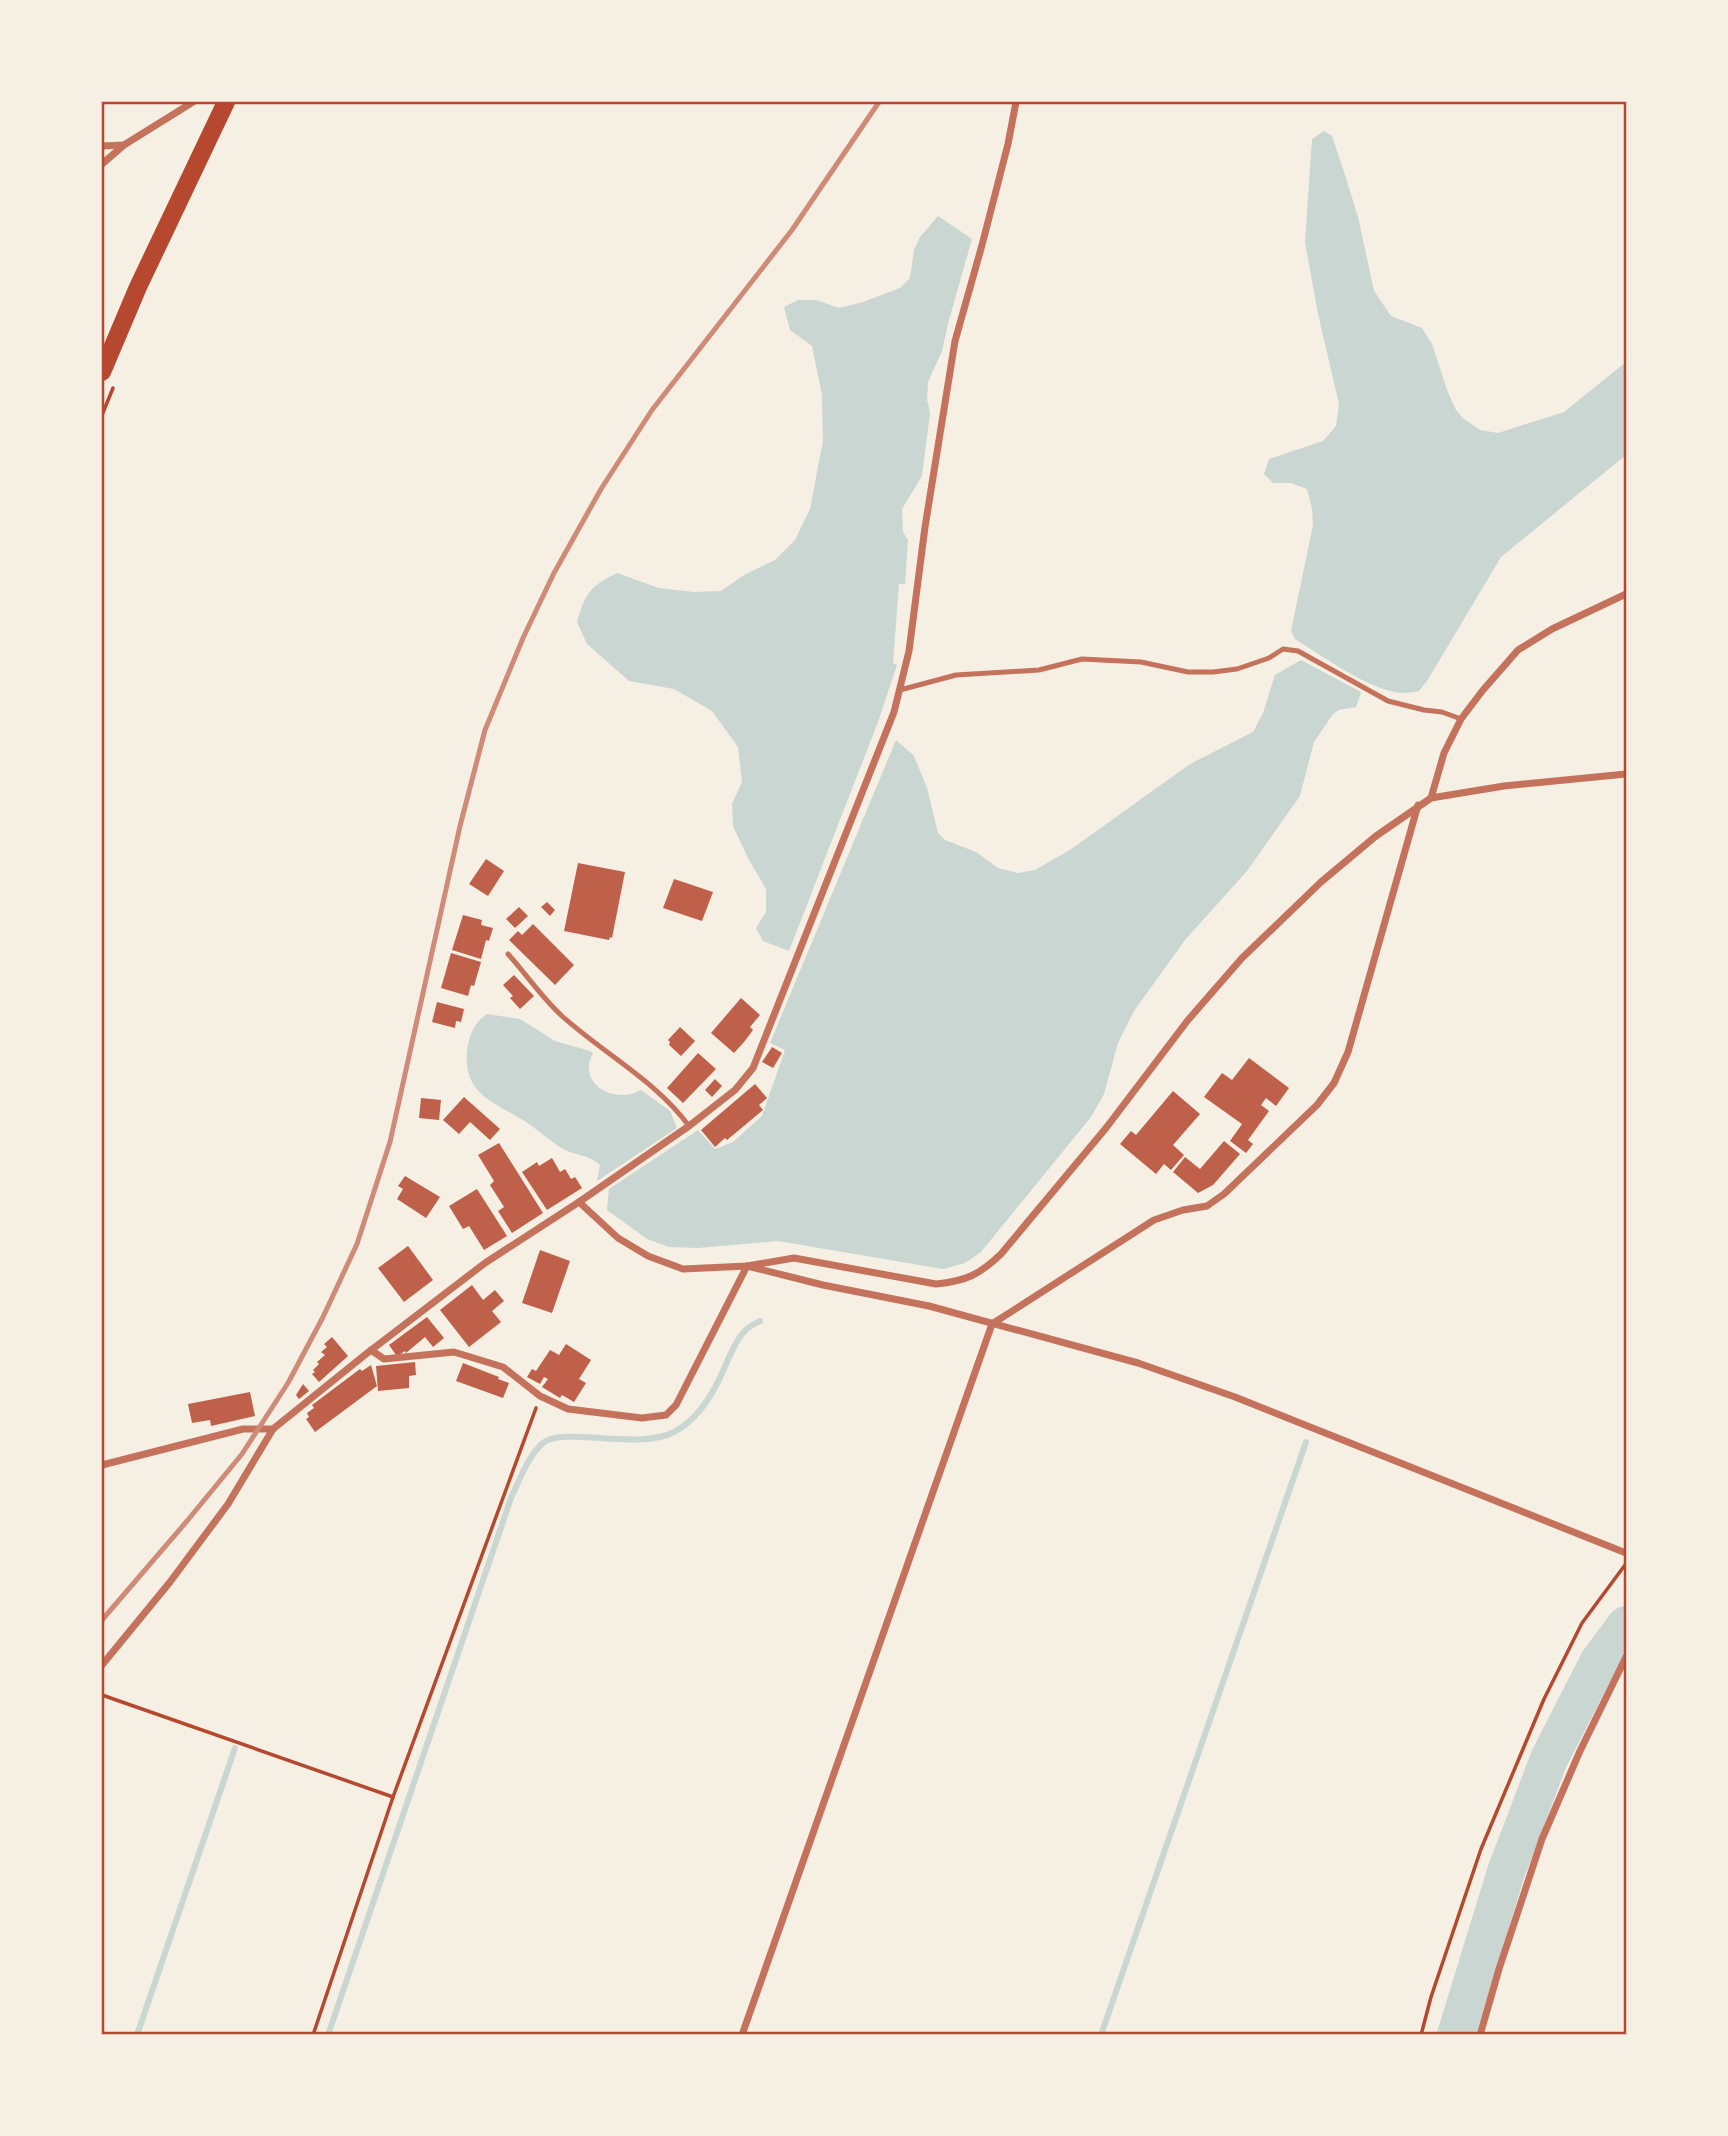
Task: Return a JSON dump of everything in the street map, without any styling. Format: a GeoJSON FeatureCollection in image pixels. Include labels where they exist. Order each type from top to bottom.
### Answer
{"type":"FeatureCollection","features":[{"type":"Feature","properties":{"kind":"highway"},"geometry":{"type":"LineString","coordinates":[[103,364],[226,102]]}},
{"type":"Feature","properties":{"kind":"street"},"geometry":{"type":"LineString","coordinates":[[102,164],[124,145],[193,102]]}},
{"type":"Feature","properties":{"kind":"street"},"geometry":{"type":"LineString","coordinates":[[102,1665],[170,1582],[228,1504],[273,1429],[485,1263],[689,1126],[735,1090],[753,1069],[894,712],[909,651],[925,527],[955,341],[1017,102]]}},
{"type":"Feature","properties":{"kind":"street"},"geometry":{"type":"LineString","coordinates":[[102,146],[124,145]]}},
{"type":"Feature","properties":{"kind":"street"},"geometry":{"type":"LineString","coordinates":[[1431,798],[1444,753],[1461,719],[1518,650],[1552,629],[1626,594]]}},
{"type":"Feature","properties":{"kind":"street"},"geometry":{"type":"LineString","coordinates":[[579,1202],[618,1238],[649,1256],[683,1269],[747,1266],[794,1258],[936,1284],[958,1282],[972,1277],[987,1268],[1001,1254],[1106,1128],[1188,1020],[1242,958],[1321,882],[1376,836],[1431,798],[1504,786],[1626,774]]}},
{"type":"Feature","properties":{"kind":"street"},"geometry":{"type":"LineString","coordinates":[[742,2035],[992,1324],[1154,1220],[1183,1210],[1207,1206],[1224,1194],[1317,1105],[1334,1083],[1348,1052],[1418,806]]}},
{"type":"Feature","properties":{"kind":"street"},"geometry":{"type":"LineString","coordinates":[[747,1266],[822,1285],[929,1306],[1138,1363],[1235,1397],[1626,1553]]}},
{"type":"Feature","properties":{"kind":"street"},"geometry":{"type":"LineString","coordinates":[[371,1350],[384,1359],[454,1352],[503,1367],[540,1396],[568,1409],[642,1418],[666,1415],[676,1405],[747,1266]]}},
{"type":"Feature","properties":{"kind":"street"},"geometry":{"type":"LineString","coordinates":[[102,1465],[243,1429],[273,1429]]}},
{"type":"Feature","properties":{"kind":"street"},"geometry":{"type":"LineString","coordinates":[[1480,2035],[1542,1839],[1580,1751],[1626,1657]]}},
{"type":"Feature","properties":{"kind":"lane"},"geometry":{"type":"LineString","coordinates":[[900,690],[956,675],[1039,670],[1082,659],[1142,662],[1188,672],[1213,672],[1237,669],[1269,658],[1283,649],[1298,651],[1388,701],[1442,712],[1461,719]]}},
{"type":"Feature","properties":{"kind":"lane"},"geometry":{"type":"LineString","coordinates":[[509,954],[561,1015],[660,1093],[677,1109],[689,1126]]}},
{"type":"Feature","properties":{"kind":"path"},"geometry":{"type":"LineString","coordinates":[[313,2035],[393,1797],[540,1396]]}},
{"type":"Feature","properties":{"kind":"path"},"geometry":{"type":"LineString","coordinates":[[1421,2035],[1431,1997],[1481,1849],[1544,1699],[1582,1623],[1626,1564]]}},
{"type":"Feature","properties":{"kind":"path"},"geometry":{"type":"LineString","coordinates":[[102,1695],[393,1797]]}},
{"type":"Feature","properties":{"kind":"shaded area"},"geometry":{"type":"Polygon","coordinates":[[[1324,131],[1332,136],[1346,178],[1358,217],[1374,291],[1391,316],[1422,328],[1432,344],[1456,410],[1463,418],[1480,430],[1498,433],[1564,412],[1626,362],[1626,455],[1501,557],[1427,681],[1419,691],[1413,692],[1403,693],[1377,687],[1295,639],[1291,631],[1313,525],[1312,509],[1307,489],[1291,483],[1273,483],[1264,474],[1269,459],[1323,441],[1336,426],[1339,404],[1305,242],[1312,139],[1324,131]]]}},
{"type":"Feature","properties":{"kind":"shaded area"},"geometry":{"type":"Polygon","coordinates":[[[938,216],[972,239],[942,351],[928,382],[930,413],[922,476],[902,509],[903,532],[908,540],[905,584],[899,584],[893,663],[897,665],[878,722],[789,951],[763,941],[756,928],[766,912],[766,889],[733,826],[732,804],[742,782],[738,747],[712,711],[674,689],[629,681],[587,644],[577,622],[590,592],[600,582],[617,573],[659,588],[694,592],[721,591],[744,575],[775,560],[795,540],[810,509],[823,441],[822,395],[812,346],[790,330],[784,307],[798,300],[816,300],[839,308],[900,288],[910,278],[914,250],[920,237],[938,216]]]}},
{"type":"Feature","properties":{"kind":"shaded area"},"geometry":{"type":"Polygon","coordinates":[[[1301,660],[1361,692],[1356,707],[1333,714],[1314,742],[1300,796],[1247,871],[1185,940],[1134,1011],[1118,1043],[1104,1094],[1091,1117],[981,1252],[965,1263],[943,1269],[778,1241],[698,1248],[669,1247],[647,1239],[607,1210],[609,1189],[698,1130],[715,1149],[733,1142],[762,1116],[785,1050],[770,1043],[896,740],[914,756],[927,788],[938,833],[945,840],[976,852],[998,868],[1018,873],[1035,870],[1070,850],[1190,764],[1253,732],[1263,713],[1275,675],[1301,660]]]}},
{"type":"Feature","properties":{"kind":"shaded area"},"geometry":{"type":"Polygon","coordinates":[[[487,1014],[520,1019],[555,1041],[590,1051],[593,1053],[589,1064],[590,1074],[601,1089],[620,1095],[641,1090],[670,1111],[677,1128],[597,1181],[600,1165],[560,1147],[477,1089],[467,1066],[467,1051],[473,1030],[487,1014]]]}},
{"type":"Feature","properties":{"kind":"building"},"geometry":{"type":"Polygon","coordinates":[[[486,859],[504,871],[488,896],[469,884],[486,859]]]}},
{"type":"Feature","properties":{"kind":"building"},"geometry":{"type":"Polygon","coordinates":[[[578,863],[625,872],[612,938],[609,940],[564,931],[578,863]]]}},
{"type":"Feature","properties":{"kind":"building"},"geometry":{"type":"Polygon","coordinates":[[[674,879],[713,892],[702,921],[663,908],[674,879]]]}},
{"type":"Feature","properties":{"kind":"building"},"geometry":{"type":"Polygon","coordinates":[[[547,902],[555,910],[550,916],[541,907],[547,902]]]}},
{"type":"Feature","properties":{"kind":"building"},"geometry":{"type":"Polygon","coordinates":[[[519,907],[528,916],[515,928],[506,919],[519,907]]]}},
{"type":"Feature","properties":{"kind":"building"},"geometry":{"type":"Polygon","coordinates":[[[463,915],[482,920],[481,925],[493,928],[489,941],[486,940],[481,959],[452,950],[463,915]]]}},
{"type":"Feature","properties":{"kind":"building"},"geometry":{"type":"Polygon","coordinates":[[[533,924],[574,965],[555,985],[509,940],[518,931],[522,935],[533,924]]]}},
{"type":"Feature","properties":{"kind":"building"},"geometry":{"type":"Polygon","coordinates":[[[451,953],[481,962],[468,996],[441,988],[451,953]]]}},
{"type":"Feature","properties":{"kind":"building"},"geometry":{"type":"Polygon","coordinates":[[[514,975],[534,996],[520,1009],[503,985],[514,975]]]}},
{"type":"Feature","properties":{"kind":"building"},"geometry":{"type":"Polygon","coordinates":[[[741,998],[760,1015],[750,1027],[753,1030],[734,1053],[711,1033],[741,998]]]}},
{"type":"Feature","properties":{"kind":"building"},"geometry":{"type":"Polygon","coordinates":[[[437,1002],[464,1009],[461,1022],[456,1021],[455,1028],[432,1022],[437,1002]]]}},
{"type":"Feature","properties":{"kind":"building"},"geometry":{"type":"Polygon","coordinates":[[[680,1027],[695,1041],[681,1056],[669,1045],[668,1040],[680,1027]]]}},
{"type":"Feature","properties":{"kind":"building"},"geometry":{"type":"Polygon","coordinates":[[[772,1047],[782,1053],[773,1068],[762,1062],[772,1047]]]}},
{"type":"Feature","properties":{"kind":"building"},"geometry":{"type":"Polygon","coordinates":[[[698,1053],[716,1069],[683,1103],[667,1088],[698,1053]]]}},
{"type":"Feature","properties":{"kind":"building"},"geometry":{"type":"Polygon","coordinates":[[[1249,1058],[1289,1088],[1276,1106],[1266,1098],[1261,1105],[1269,1111],[1248,1140],[1253,1144],[1246,1153],[1230,1141],[1242,1124],[1204,1097],[1222,1073],[1232,1080],[1249,1058]]]}},
{"type":"Feature","properties":{"kind":"building"},"geometry":{"type":"Polygon","coordinates":[[[715,1079],[722,1086],[712,1097],[705,1090],[715,1079]]]}},
{"type":"Feature","properties":{"kind":"building"},"geometry":{"type":"Polygon","coordinates":[[[755,1084],[767,1098],[759,1105],[763,1110],[715,1147],[701,1130],[755,1084]]]}},
{"type":"Feature","properties":{"kind":"building"},"geometry":{"type":"Polygon","coordinates":[[[1173,1091],[1200,1114],[1173,1145],[1184,1155],[1171,1170],[1164,1164],[1156,1174],[1120,1144],[1131,1131],[1136,1135],[1173,1091]]]}},
{"type":"Feature","properties":{"kind":"building"},"geometry":{"type":"Polygon","coordinates":[[[464,1097],[500,1129],[490,1140],[470,1122],[459,1134],[443,1120],[464,1097]]]}},
{"type":"Feature","properties":{"kind":"building"},"geometry":{"type":"Polygon","coordinates":[[[421,1098],[441,1100],[439,1120],[419,1118],[421,1098]]]}},
{"type":"Feature","properties":{"kind":"building"},"geometry":{"type":"Polygon","coordinates":[[[1224,1141],[1240,1154],[1213,1185],[1198,1193],[1173,1172],[1185,1157],[1200,1169],[1224,1141]]]}},
{"type":"Feature","properties":{"kind":"building"},"geometry":{"type":"Polygon","coordinates":[[[499,1143],[543,1213],[512,1233],[498,1211],[504,1207],[490,1185],[494,1181],[478,1155],[499,1143]]]}},
{"type":"Feature","properties":{"kind":"building"},"geometry":{"type":"Polygon","coordinates":[[[552,1158],[560,1172],[565,1169],[571,1179],[575,1177],[582,1188],[547,1210],[522,1172],[537,1162],[539,1166],[552,1158]]]}},
{"type":"Feature","properties":{"kind":"building"},"geometry":{"type":"Polygon","coordinates":[[[405,1176],[440,1197],[426,1218],[397,1199],[403,1189],[398,1186],[405,1176]]]}},
{"type":"Feature","properties":{"kind":"building"},"geometry":{"type":"Polygon","coordinates":[[[477,1189],[507,1236],[484,1250],[469,1226],[463,1229],[449,1206],[477,1189]]]}},
{"type":"Feature","properties":{"kind":"building"},"geometry":{"type":"Polygon","coordinates":[[[408,1246],[433,1280],[404,1302],[378,1268],[408,1246]]]}},
{"type":"Feature","properties":{"kind":"building"},"geometry":{"type":"Polygon","coordinates":[[[540,1250],[570,1261],[552,1313],[522,1303],[540,1250]]]}},
{"type":"Feature","properties":{"kind":"building"},"geometry":{"type":"Polygon","coordinates":[[[472,1285],[483,1300],[495,1290],[504,1301],[492,1311],[501,1322],[469,1347],[440,1310],[472,1285]]]}},
{"type":"Feature","properties":{"kind":"building"},"geometry":{"type":"Polygon","coordinates":[[[427,1317],[444,1338],[433,1347],[425,1337],[406,1353],[405,1351],[396,1355],[389,1345],[427,1317]]]}},
{"type":"Feature","properties":{"kind":"building"},"geometry":{"type":"Polygon","coordinates":[[[332,1337],[348,1356],[319,1382],[312,1374],[315,1372],[313,1370],[325,1355],[321,1352],[327,1347],[324,1344],[332,1337]]]}},
{"type":"Feature","properties":{"kind":"building"},"geometry":{"type":"Polygon","coordinates":[[[566,1344],[591,1360],[579,1379],[586,1383],[574,1402],[562,1395],[560,1398],[542,1387],[548,1379],[544,1377],[540,1384],[527,1377],[532,1369],[536,1371],[550,1350],[559,1355],[566,1344]]]}},
{"type":"Feature","properties":{"kind":"building"},"geometry":{"type":"Polygon","coordinates":[[[415,1362],[416,1375],[409,1376],[409,1388],[378,1391],[376,1366],[415,1362]]]}},
{"type":"Feature","properties":{"kind":"building"},"geometry":{"type":"Polygon","coordinates":[[[463,1363],[509,1383],[503,1398],[456,1381],[463,1363]]]}},
{"type":"Feature","properties":{"kind":"building"},"geometry":{"type":"Polygon","coordinates":[[[371,1365],[377,1386],[315,1432],[306,1419],[309,1417],[307,1413],[314,1408],[312,1405],[360,1369],[362,1371],[371,1365]]]}},
{"type":"Feature","properties":{"kind":"building"},"geometry":{"type":"Polygon","coordinates":[[[303,1384],[309,1391],[299,1399],[296,1395],[303,1384]]]}},
{"type":"Feature","properties":{"kind":"building"},"geometry":{"type":"Polygon","coordinates":[[[250,1392],[255,1416],[211,1426],[210,1420],[192,1423],[188,1404],[250,1392]]]}},
{"type":"Feature","properties":{"kind":"waterway"},"geometry":{"type":"LineString","coordinates":[[328,2035],[511,1498],[529,1461],[543,1443],[553,1438],[641,1439],[674,1432],[690,1421],[703,1406],[740,1337],[749,1327],[760,1321]]}},
{"type":"Feature","properties":{"kind":"waterway"},"geometry":{"type":"LineString","coordinates":[[1101,2035],[1306,1442]]}},
{"type":"Feature","properties":{"kind":"waterway"},"geometry":{"type":"LineString","coordinates":[[1456,2035],[1506,1872],[1549,1759],[1599,1661],[1626,1625]]}},
{"type":"Feature","properties":{"kind":"waterway"},"geometry":{"type":"LineString","coordinates":[[137,2035],[235,1748]]}},
{"type":"Feature","properties":{"kind":"railway"},"geometry":{"type":"LineString","coordinates":[[102,1620],[242,1454],[288,1383],[357,1244],[390,1142],[460,826],[485,730],[523,638],[554,573],[601,489],[652,410],[792,230],[879,102]]}}]}
